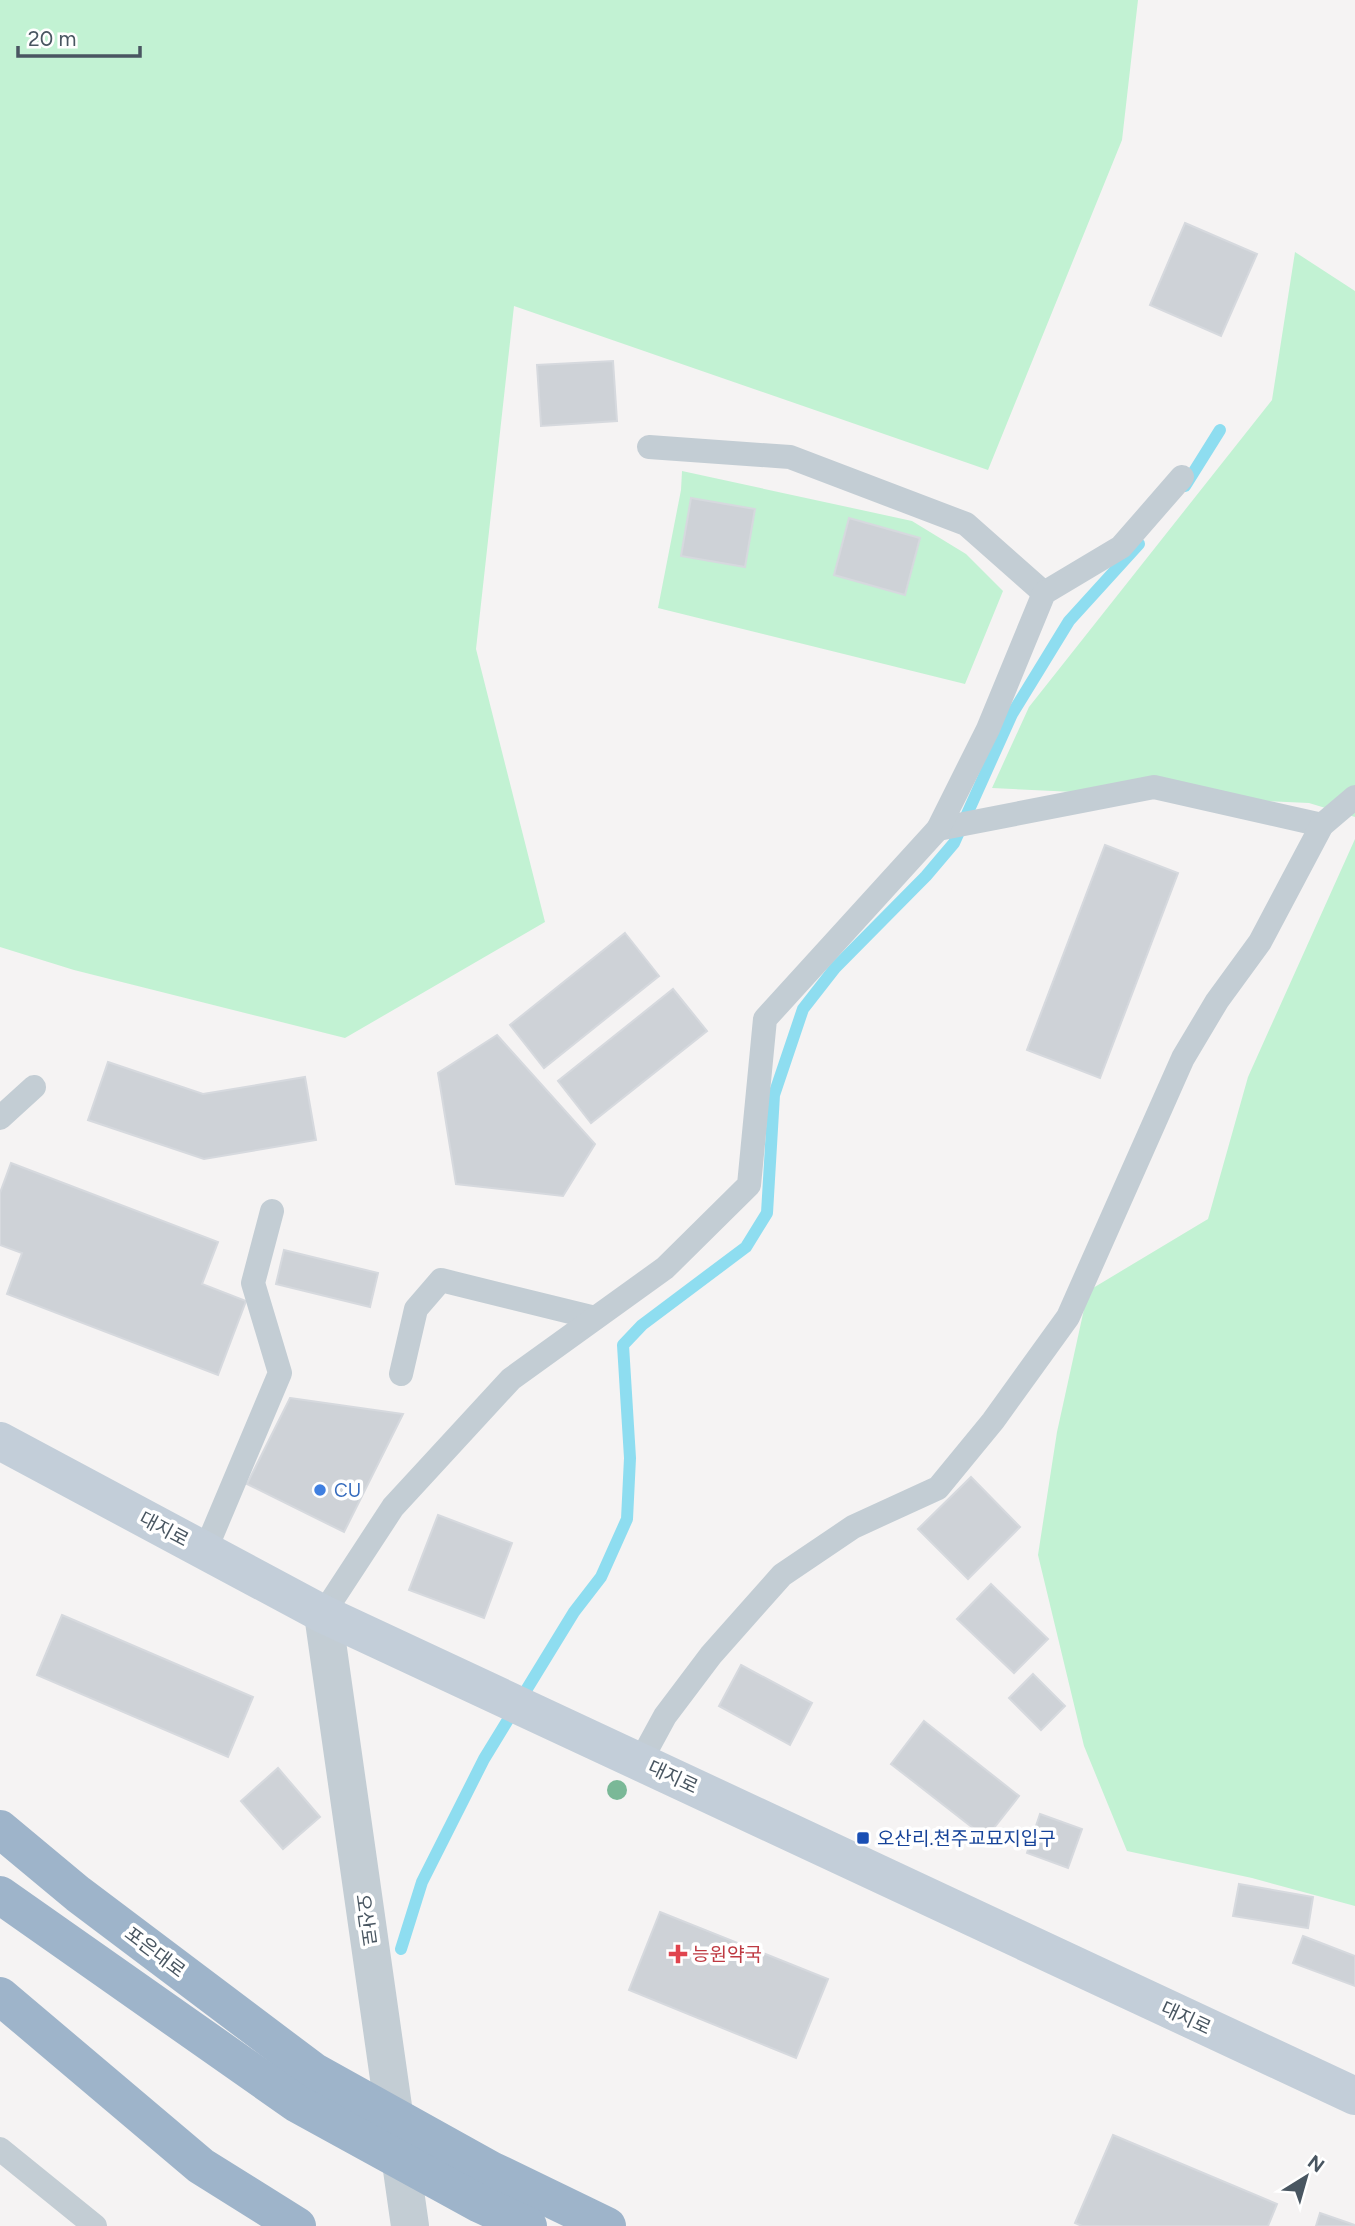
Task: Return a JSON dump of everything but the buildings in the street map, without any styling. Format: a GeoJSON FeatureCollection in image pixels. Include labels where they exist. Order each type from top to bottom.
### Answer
{"type":"FeatureCollection","features":[{"type":"Feature","properties":{"kind":"highway","name":"포은대로"},"geometry":{"type":"LineString","coordinates":[[0,1829],[304,2087]]}},
{"type":"Feature","properties":{"kind":"highway"},"geometry":{"type":"LineString","coordinates":[[0,1895],[304,2087],[485,2187],[607,2226]]}},
{"type":"Feature","properties":{"kind":"highway"},"geometry":{"type":"LineString","coordinates":[[0,1996],[201,2166],[297,2226]]}},
{"type":"Feature","properties":{"kind":"highway"},"geometry":{"type":"LineString","coordinates":[[485,2187],[528,2226]]}},
{"type":"Feature","properties":{"kind":"main road","name":"대지로"},"geometry":{"type":"LineString","coordinates":[[0,1441],[323,1614],[1355,2096]]}},
{"type":"Feature","properties":{"kind":"street","name":"오산로"},"geometry":{"type":"LineString","coordinates":[[323,1614],[410,2226]]}},
{"type":"Feature","properties":{"kind":"lane"},"geometry":{"type":"LineString","coordinates":[[649,447],[790,457],[966,524],[1044,593]]}},
{"type":"Feature","properties":{"kind":"lane"},"geometry":{"type":"LineString","coordinates":[[323,1614],[393,1507],[510,1380],[665,1268],[749,1185],[765,1019],[941,828],[988,729],[1044,593],[1121,547],[1182,477]]}},
{"type":"Feature","properties":{"kind":"lane"},"geometry":{"type":"LineString","coordinates":[[941,828],[1154,787],[1322,825]]}},
{"type":"Feature","properties":{"kind":"lane"},"geometry":{"type":"LineString","coordinates":[[640,1762],[665,1716],[711,1655],[782,1575],[853,1527],[938,1488],[993,1421],[1068,1317],[1183,1058],[1217,1002],[1260,942],[1322,825],[1355,797]]}},
{"type":"Feature","properties":{"kind":"lane"},"geometry":{"type":"LineString","coordinates":[[0,1118],[34,1087]]}},
{"type":"Feature","properties":{"kind":"lane"},"geometry":{"type":"LineString","coordinates":[[205,1551],[280,1373],[253,1283],[272,1211]]}},
{"type":"Feature","properties":{"kind":"lane"},"geometry":{"type":"LineString","coordinates":[[401,1374],[415,1309],[441,1280],[596,1318]]}},
{"type":"Feature","properties":{"kind":"lane"},"geometry":{"type":"LineString","coordinates":[[0,2149],[95,2226]]}},
{"type":"Feature","properties":{"kind":"green space"},"geometry":{"type":"Polygon","coordinates":[[[0,0],[1138,0],[1122,140],[988,470],[514,306],[476,649],[545,922],[345,1038],[74,970],[0,947],[0,0]]]}},
{"type":"Feature","properties":{"kind":"green space"},"geometry":{"type":"Polygon","coordinates":[[[1295,252],[1355,291],[1355,817],[1309,803],[992,788],[1029,707],[1272,400],[1295,252]]]}},
{"type":"Feature","properties":{"kind":"green space"},"geometry":{"type":"Polygon","coordinates":[[[682,471],[912,521],[966,554],[1003,591],[965,684],[658,608],[681,490],[682,471]]]}},
{"type":"Feature","properties":{"kind":"green space"},"geometry":{"type":"Polygon","coordinates":[[[1355,839],[1355,1906],[1252,1878],[1127,1851],[1084,1746],[1038,1555],[1057,1432],[1088,1291],[1208,1219],[1248,1077],[1355,839]]]}},
{"type":"Feature","properties":{"kind":"waterway"},"geometry":{"type":"LineString","coordinates":[[1185,486],[1220,430]]}},
{"type":"Feature","properties":{"kind":"waterway"},"geometry":{"type":"LineString","coordinates":[[401,1949],[422,1882],[484,1759],[574,1612],[601,1577],[627,1519],[630,1458],[623,1345],[642,1325],[746,1247],[767,1213],[774,1095],[803,1009],[835,968],[926,876],[954,843],[1012,714],[1069,621],[1139,544]]}},
{"type":"Feature","properties":{"kind":"place","name":"CU"},"geometry":{"type":"Point","coordinates":[320,1490]}},
{"type":"Feature","properties":{"kind":"place","name":"오산리.천주교묘지입구"},"geometry":{"type":"Point","coordinates":[863,1838]}},
{"type":"Feature","properties":{"kind":"place","name":"능원약국"},"geometry":{"type":"Point","coordinates":[678,1954]}}]}
